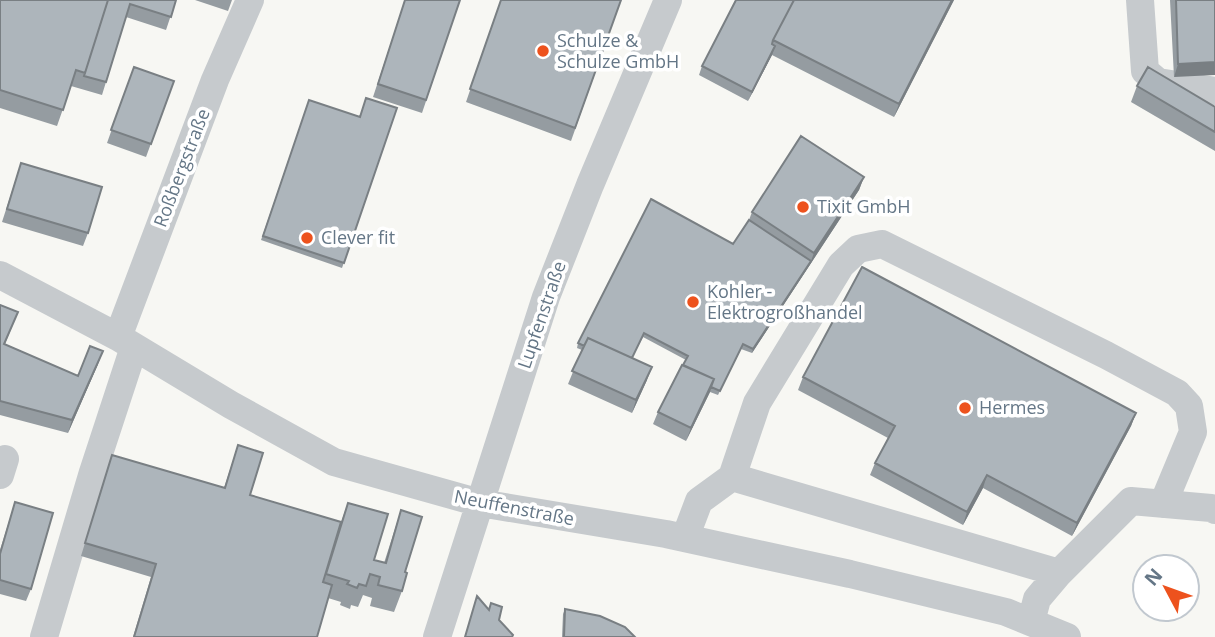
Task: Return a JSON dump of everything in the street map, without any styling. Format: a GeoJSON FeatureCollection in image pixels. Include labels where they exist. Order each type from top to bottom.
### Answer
{"type":"FeatureCollection","features":[{"type":"Feature","properties":{"kind":"street","name":"Roßbergstraße"},"geometry":{"type":"LineString","coordinates":[[44,637],[93,472],[126,342],[215,80],[250,0]]}},
{"type":"Feature","properties":{"kind":"street","name":"Lupfenstraße"},"geometry":{"type":"LineString","coordinates":[[437,637],[546,296],[668,0]]}},
{"type":"Feature","properties":{"kind":"street"},"geometry":{"type":"LineString","coordinates":[[1140,0],[1145,71],[1158,82],[1215,91]]}},
{"type":"Feature","properties":{"kind":"street"},"geometry":{"type":"LineString","coordinates":[[685,538],[699,501],[732,477],[757,402],[841,265],[858,248],[882,244],[1177,393],[1189,406],[1193,432],[1163,503]]}},
{"type":"Feature","properties":{"kind":"street","name":"Neuffenstraße"},"geometry":{"type":"LineString","coordinates":[[0,275],[126,342],[334,463],[480,503],[685,538],[850,574],[1006,612],[1067,637]]}},
{"type":"Feature","properties":{"kind":"street"},"geometry":{"type":"LineString","coordinates":[[732,477],[1059,573]]}},
{"type":"Feature","properties":{"kind":"street"},"geometry":{"type":"LineString","coordinates":[[1031,622],[1037,599],[1059,573],[1132,501],[1215,510]]}},
{"type":"Feature","properties":{"kind":"building"},"geometry":{"type":"Polygon","coordinates":[[[0,0],[108,0],[85,73],[76,70],[63,110],[0,90],[0,0]]]}},
{"type":"Feature","properties":{"kind":"building"},"geometry":{"type":"Polygon","coordinates":[[[108,0],[176,0],[171,17],[130,4],[106,82],[84,76],[108,0]]]}},
{"type":"Feature","properties":{"kind":"building"},"geometry":{"type":"Polygon","coordinates":[[[405,0],[460,0],[426,100],[378,84],[405,0]]]}},
{"type":"Feature","properties":{"kind":"building","name":"Schulze & Schulze GmbH"},"geometry":{"type":"Polygon","coordinates":[[[501,0],[621,0],[575,128],[470,89],[501,0]]]}},
{"type":"Feature","properties":{"kind":"building"},"geometry":{"type":"Polygon","coordinates":[[[736,0],[794,0],[773,40],[772,44],[775,46],[752,92],[702,66],[736,0]]]}},
{"type":"Feature","properties":{"kind":"building"},"geometry":{"type":"Polygon","coordinates":[[[794,0],[952,0],[899,104],[773,40],[794,0]]]}},
{"type":"Feature","properties":{"kind":"building"},"geometry":{"type":"Polygon","coordinates":[[[1176,0],[1215,0],[1215,62],[1178,64],[1176,0]]]}},
{"type":"Feature","properties":{"kind":"building"},"geometry":{"type":"Polygon","coordinates":[[[134,67],[174,81],[151,144],[111,130],[134,67]]]}},
{"type":"Feature","properties":{"kind":"building"},"geometry":{"type":"Polygon","coordinates":[[[1148,67],[1215,107],[1215,132],[1137,86],[1148,67]]]}},
{"type":"Feature","properties":{"kind":"building"},"geometry":{"type":"Polygon","coordinates":[[[366,98],[397,108],[344,263],[263,236],[309,100],[360,117],[366,98]]]}},
{"type":"Feature","properties":{"kind":"building","name":"Tixit GmbH"},"geometry":{"type":"Polygon","coordinates":[[[801,136],[864,177],[814,253],[752,212],[801,136]]]}},
{"type":"Feature","properties":{"kind":"building"},"geometry":{"type":"Polygon","coordinates":[[[21,163],[102,187],[88,233],[7,209],[21,163]]]}},
{"type":"Feature","properties":{"kind":"building","name":"Kohler - Elektrogroßhandel"},"geometry":{"type":"Polygon","coordinates":[[[651,199],[733,244],[749,220],[811,261],[753,349],[743,344],[720,391],[711,387],[714,379],[683,365],[688,356],[644,333],[632,358],[588,338],[584,346],[578,343],[651,199]]]}},
{"type":"Feature","properties":{"kind":"building","name":"Hermes"},"geometry":{"type":"Polygon","coordinates":[[[862,267],[1136,413],[1077,523],[987,475],[967,512],[875,463],[895,426],[803,377],[862,267]]]}},
{"type":"Feature","properties":{"kind":"building"},"geometry":{"type":"Polygon","coordinates":[[[0,305],[18,312],[4,344],[78,376],[90,346],[103,351],[72,420],[0,401],[0,305]]]}},
{"type":"Feature","properties":{"kind":"building"},"geometry":{"type":"Polygon","coordinates":[[[588,338],[652,367],[636,400],[572,371],[588,338]]]}},
{"type":"Feature","properties":{"kind":"building"},"geometry":{"type":"Polygon","coordinates":[[[682,365],[714,379],[691,428],[658,412],[682,365]]]}},
{"type":"Feature","properties":{"kind":"building"},"geometry":{"type":"Polygon","coordinates":[[[238,445],[263,453],[250,495],[341,522],[323,582],[332,585],[317,637],[134,637],[156,564],[85,543],[112,455],[225,488],[238,445]]]}},
{"type":"Feature","properties":{"kind":"building"},"geometry":{"type":"Polygon","coordinates":[[[15,502],[53,513],[31,589],[0,580],[0,554],[15,502]]]}},
{"type":"Feature","properties":{"kind":"building"},"geometry":{"type":"Polygon","coordinates":[[[348,503],[388,514],[374,560],[386,563],[401,510],[422,517],[402,591],[378,585],[380,577],[370,574],[366,586],[359,584],[357,588],[347,584],[349,581],[326,574],[348,503]]]}},
{"type":"Feature","properties":{"kind":"building"},"geometry":{"type":"Polygon","coordinates":[[[477,596],[489,610],[491,603],[502,607],[499,620],[512,637],[465,637],[477,596]]]}},
{"type":"Feature","properties":{"kind":"building"},"geometry":{"type":"Polygon","coordinates":[[[565,609],[600,616],[625,627],[635,637],[564,637],[565,609]]]}},
{"type":"Feature","properties":{"kind":"place","name":"Schulze & Schulze GmbH"},"geometry":{"type":"Point","coordinates":[543,51]}},
{"type":"Feature","properties":{"kind":"place","name":"Tixit GmbH"},"geometry":{"type":"Point","coordinates":[803,207]}},
{"type":"Feature","properties":{"kind":"place","name":"Clever fit"},"geometry":{"type":"Point","coordinates":[307,238]}},
{"type":"Feature","properties":{"kind":"place","name":"Kohler - Elektrogroßhandel"},"geometry":{"type":"Point","coordinates":[693,302]}},
{"type":"Feature","properties":{"kind":"place","name":"Hermes"},"geometry":{"type":"Point","coordinates":[965,408]}}]}
